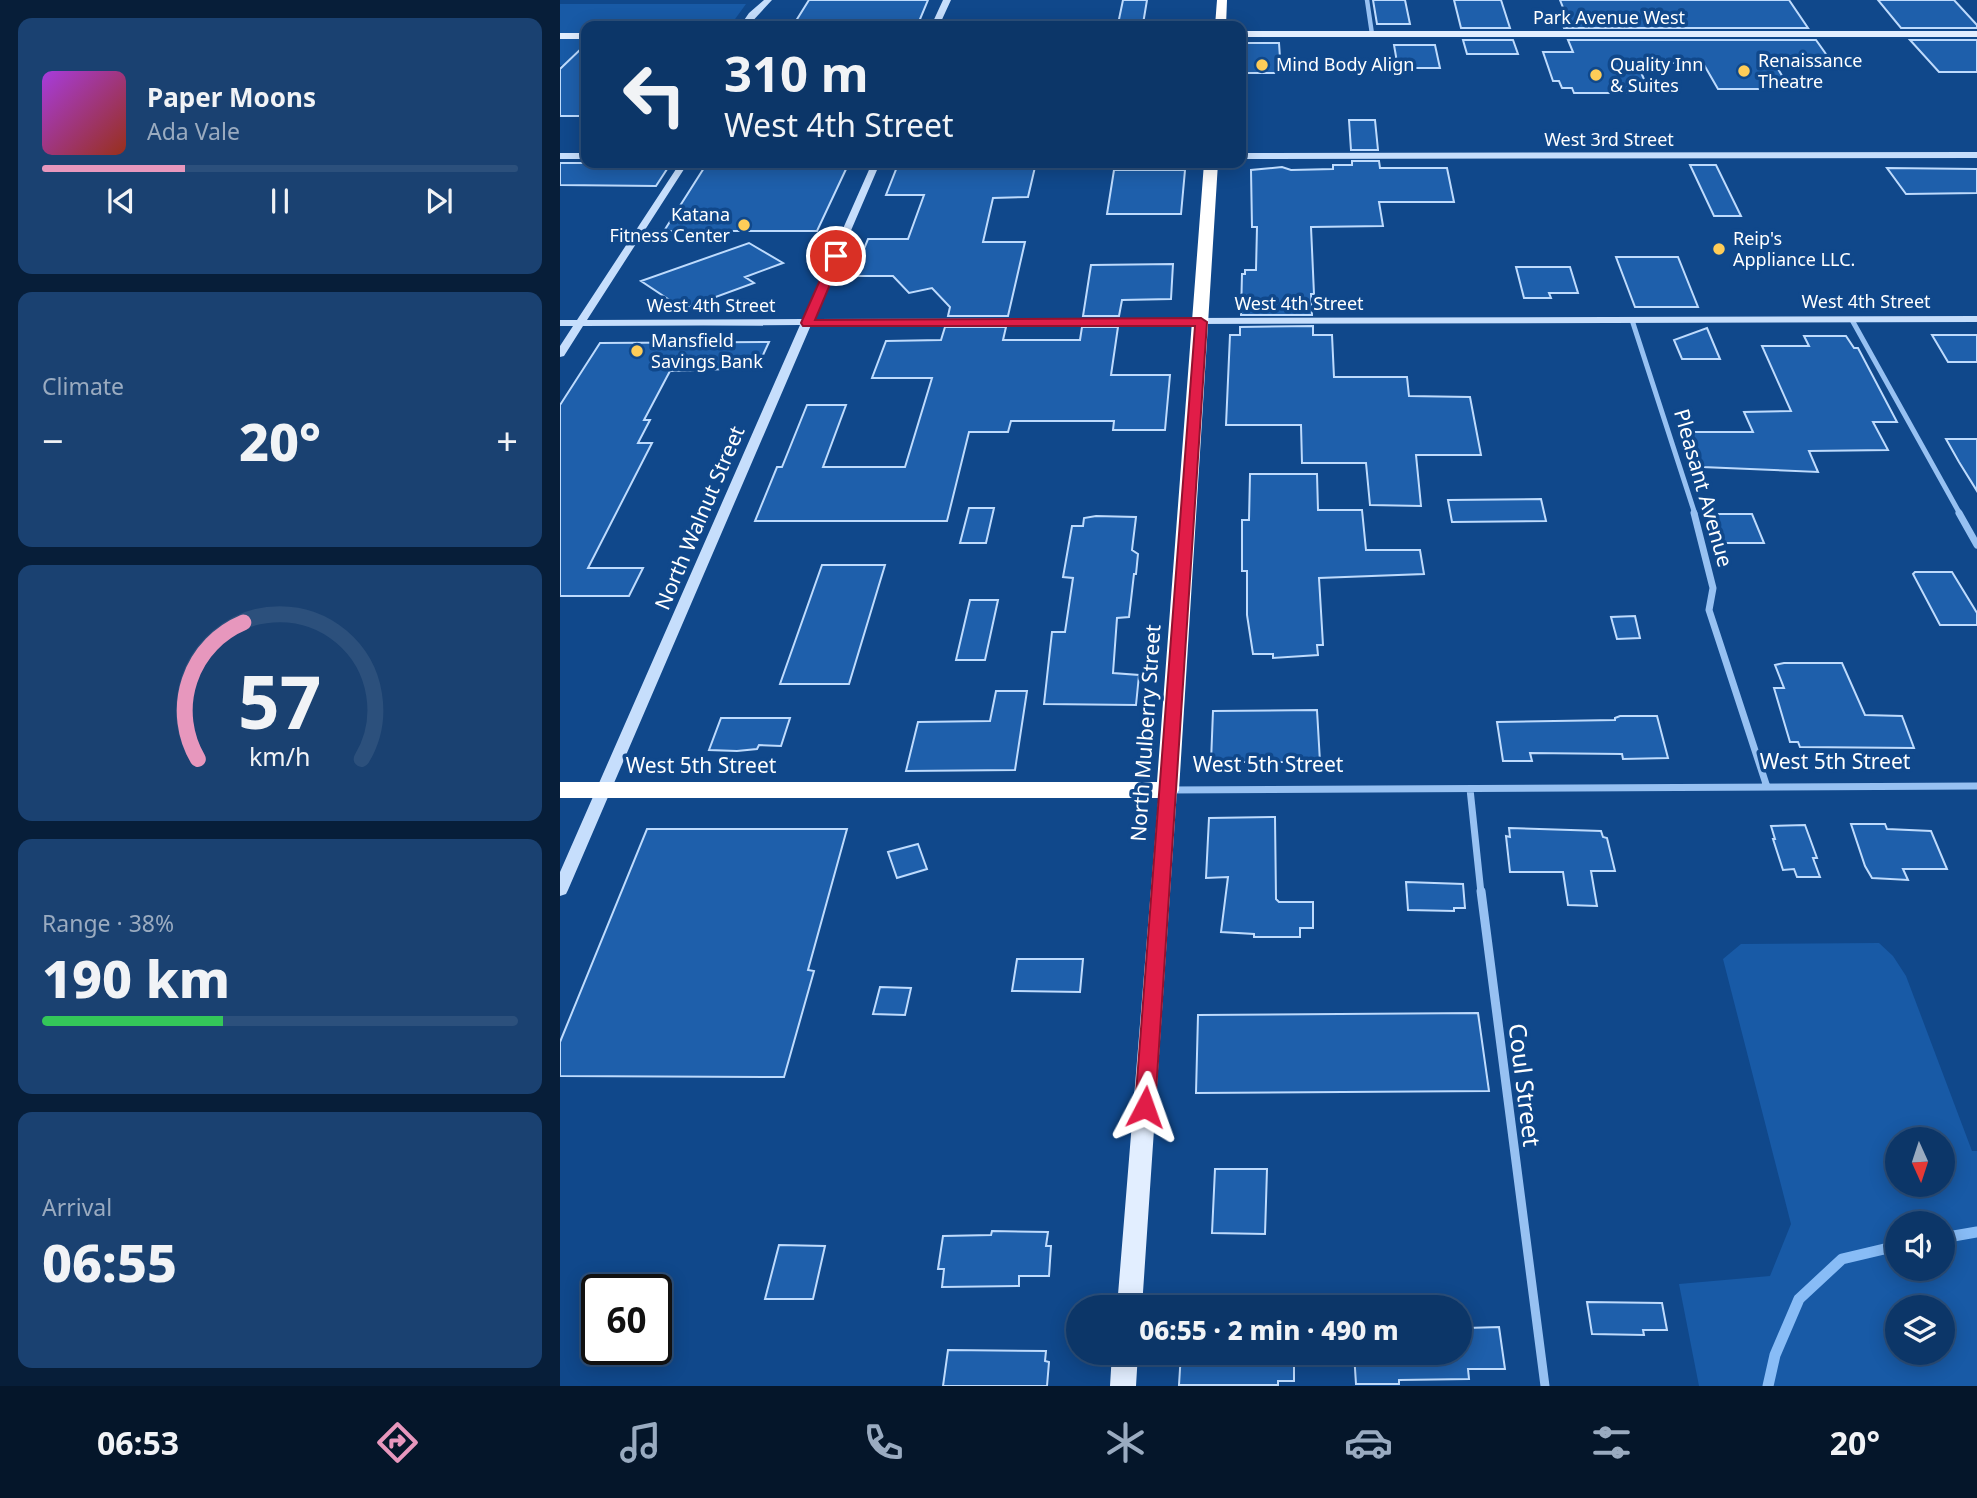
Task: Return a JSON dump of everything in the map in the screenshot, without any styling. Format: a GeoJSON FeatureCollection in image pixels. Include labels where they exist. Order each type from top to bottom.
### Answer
{"type":"FeatureCollection","features":[{"type":"Feature","properties":{"kind":"highway"},"geometry":{"type":"LineString","coordinates":[[1221,21],[1222,0]]}},
{"type":"Feature","properties":{"kind":"highway","name":"North Mulberry Street"},"geometry":{"type":"LineString","coordinates":[[1168,790],[1211,168]]}},
{"type":"Feature","properties":{"kind":"highway","name":"West 5th Street"},"geometry":{"type":"LineString","coordinates":[[560,790],[1168,790]]}},
{"type":"Feature","properties":{"kind":"main road"},"geometry":{"type":"LineString","coordinates":[[560,28],[581,28]]}},
{"type":"Feature","properties":{"kind":"main road","name":"Park Avenue West"},"geometry":{"type":"LineString","coordinates":[[1246,34],[1977,34]]}},
{"type":"Feature","properties":{"kind":"main road"},"geometry":{"type":"LineString","coordinates":[[560,36],[581,36]]}},
{"type":"Feature","properties":{"kind":"main road","name":"North Mulberry Street"},"geometry":{"type":"LineString","coordinates":[[1130,1295],[1168,790]]}},
{"type":"Feature","properties":{"kind":"main road"},"geometry":{"type":"LineString","coordinates":[[1123,1386],[1124,1365]]}},
{"type":"Feature","properties":{"kind":"street"},"geometry":{"type":"LineString","coordinates":[[748,21],[768,0]]}},
{"type":"Feature","properties":{"kind":"street"},"geometry":{"type":"LineString","coordinates":[[937,21],[947,0]]}},
{"type":"Feature","properties":{"kind":"street"},"geometry":{"type":"LineString","coordinates":[[1367,0],[1372,34]]}},
{"type":"Feature","properties":{"kind":"street","name":"West 3rd Street"},"geometry":{"type":"LineString","coordinates":[[1246,156],[1977,155]]}},
{"type":"Feature","properties":{"kind":"street"},"geometry":{"type":"LineString","coordinates":[[560,156],[581,156]]}},
{"type":"Feature","properties":{"kind":"street"},"geometry":{"type":"LineString","coordinates":[[560,354],[681,168]]}},
{"type":"Feature","properties":{"kind":"street","name":"North Walnut Street"},"geometry":{"type":"LineString","coordinates":[[560,890],[874,168]]}},
{"type":"Feature","properties":{"kind":"street","name":"West 4th Street"},"geometry":{"type":"LineString","coordinates":[[560,324],[1977,319]]}},
{"type":"Feature","properties":{"kind":"street","name":"Pleasant Avenue"},"geometry":{"type":"LineString","coordinates":[[1632,320],[1688,487],[1713,588],[1709,610],[1767,787]]}},
{"type":"Feature","properties":{"kind":"street"},"geometry":{"type":"LineString","coordinates":[[1852,320],[1977,545]]}},
{"type":"Feature","properties":{"kind":"street","name":"West 5th Street"},"geometry":{"type":"LineString","coordinates":[[1168,790],[1977,786]]}},
{"type":"Feature","properties":{"kind":"street","name":"Coul Street"},"geometry":{"type":"LineString","coordinates":[[1470,789],[1486,940],[1545,1386]]}},
{"type":"Feature","properties":{"kind":"shaded area"},"geometry":{"type":"Polygon","coordinates":[[[560,4],[746,4],[734,21],[581,21],[581,65],[560,65],[560,4]]]}},
{"type":"Feature","properties":{"kind":"shaded area"},"geometry":{"type":"Polygon","coordinates":[[[1879,943],[1893,956],[1906,976],[1972,1151],[1977,1151],[1977,1386],[1699,1386],[1679,1284],[1770,1276],[1791,1224],[1723,959],[1741,944],[1879,943]]]}},
{"type":"Feature","properties":{"kind":"building"},"geometry":{"type":"Polygon","coordinates":[[[809,0],[928,0],[919,21],[796,21],[809,0]]]}},
{"type":"Feature","properties":{"kind":"building"},"geometry":{"type":"Polygon","coordinates":[[[1123,0],[1147,0],[1144,21],[1119,21],[1123,0]]]}},
{"type":"Feature","properties":{"kind":"building"},"geometry":{"type":"Polygon","coordinates":[[[1373,0],[1405,0],[1410,24],[1377,24],[1373,0]]]}},
{"type":"Feature","properties":{"kind":"building"},"geometry":{"type":"Polygon","coordinates":[[[1454,0],[1501,0],[1510,28],[1461,28],[1454,0]]]}},
{"type":"Feature","properties":{"kind":"building"},"geometry":{"type":"Polygon","coordinates":[[[1560,0],[1789,0],[1808,28],[1564,28],[1559,15],[1566,15],[1560,0]]]}},
{"type":"Feature","properties":{"kind":"building"},"geometry":{"type":"Polygon","coordinates":[[[1878,0],[1954,0],[1977,28],[1901,28],[1878,0]]]}},
{"type":"Feature","properties":{"kind":"building"},"geometry":{"type":"Polygon","coordinates":[[[1463,40],[1513,40],[1518,54],[1467,54],[1463,40]]]}},
{"type":"Feature","properties":{"kind":"building"},"geometry":{"type":"Polygon","coordinates":[[[1568,40],[1816,40],[1833,64],[1775,64],[1790,89],[1718,89],[1703,63],[1652,63],[1654,68],[1639,68],[1647,86],[1636,86],[1640,93],[1574,93],[1572,88],[1562,88],[1559,81],[1553,81],[1543,52],[1573,52],[1568,40]]]}},
{"type":"Feature","properties":{"kind":"building"},"geometry":{"type":"Polygon","coordinates":[[[1910,40],[1977,40],[1977,72],[1939,72],[1910,40]]]}},
{"type":"Feature","properties":{"kind":"building"},"geometry":{"type":"Polygon","coordinates":[[[1246,43],[1279,43],[1281,73],[1246,73],[1246,43]]]}},
{"type":"Feature","properties":{"kind":"building"},"geometry":{"type":"Polygon","coordinates":[[[1394,45],[1435,45],[1440,68],[1398,68],[1394,45]]]}},
{"type":"Feature","properties":{"kind":"building"},"geometry":{"type":"Polygon","coordinates":[[[581,49],[581,116],[560,116],[560,69],[581,49]]]}},
{"type":"Feature","properties":{"kind":"building"},"geometry":{"type":"Polygon","coordinates":[[[1349,120],[1375,120],[1378,150],[1351,150],[1349,120]]]}},
{"type":"Feature","properties":{"kind":"building"},"geometry":{"type":"Polygon","coordinates":[[[1352,161],[1379,161],[1380,168],[1447,168],[1454,202],[1379,202],[1383,226],[1311,227],[1314,294],[1311,294],[1312,315],[1241,315],[1242,274],[1245,274],[1245,270],[1256,270],[1257,227],[1252,227],[1251,170],[1282,167],[1291,170],[1333,169],[1333,165],[1352,165],[1352,161]]]}},
{"type":"Feature","properties":{"kind":"building"},"geometry":{"type":"Polygon","coordinates":[[[560,163],[581,163],[581,168],[668,168],[656,186],[560,185],[560,163]]]}},
{"type":"Feature","properties":{"kind":"building"},"geometry":{"type":"Polygon","coordinates":[[[1690,165],[1716,165],[1741,216],[1714,216],[1690,165]]]}},
{"type":"Feature","properties":{"kind":"building"},"geometry":{"type":"Polygon","coordinates":[[[704,168],[847,168],[817,231],[664,231],[704,168]]]}},
{"type":"Feature","properties":{"kind":"building"},"geometry":{"type":"Polygon","coordinates":[[[897,168],[1035,168],[1028,197],[993,198],[983,242],[1025,242],[1008,316],[948,316],[950,307],[932,288],[909,293],[893,276],[853,276],[868,239],[908,239],[924,195],[886,195],[897,168]]]}},
{"type":"Feature","properties":{"kind":"building"},"geometry":{"type":"Polygon","coordinates":[[[1887,168],[1977,169],[1977,193],[1906,194],[1887,168]]]}},
{"type":"Feature","properties":{"kind":"building"},"geometry":{"type":"Polygon","coordinates":[[[1114,170],[1185,170],[1181,214],[1107,214],[1114,170]]]}},
{"type":"Feature","properties":{"kind":"building"},"geometry":{"type":"Polygon","coordinates":[[[749,243],[783,263],[745,277],[754,283],[683,309],[641,281],[749,243]]]}},
{"type":"Feature","properties":{"kind":"building"},"geometry":{"type":"Polygon","coordinates":[[[1616,257],[1678,257],[1698,307],[1635,307],[1616,257]]]}},
{"type":"Feature","properties":{"kind":"building"},"geometry":{"type":"Polygon","coordinates":[[[1173,264],[1171,299],[1122,300],[1119,316],[1083,316],[1091,265],[1173,264]]]}},
{"type":"Feature","properties":{"kind":"building"},"geometry":{"type":"Polygon","coordinates":[[[1516,267],[1570,267],[1578,293],[1549,293],[1551,298],[1524,298],[1516,267]]]}},
{"type":"Feature","properties":{"kind":"building"},"geometry":{"type":"Polygon","coordinates":[[[1313,326],[1313,335],[1332,335],[1334,377],[1407,377],[1409,396],[1470,397],[1481,455],[1416,455],[1421,506],[1370,505],[1366,463],[1302,463],[1301,425],[1226,425],[1230,335],[1240,335],[1240,327],[1313,326]]]}},
{"type":"Feature","properties":{"kind":"building"},"geometry":{"type":"Polygon","coordinates":[[[945,327],[1006,327],[1003,340],[1080,340],[1082,327],[1118,327],[1111,375],[1170,375],[1165,430],[1113,430],[1114,421],[1011,421],[1008,432],[969,432],[947,521],[755,521],[777,467],[782,467],[807,405],[846,405],[823,467],[905,467],[932,378],[872,378],[886,341],[941,340],[945,327]]]}},
{"type":"Feature","properties":{"kind":"building"},"geometry":{"type":"Polygon","coordinates":[[[1707,328],[1720,359],[1682,359],[1674,340],[1707,328]]]}},
{"type":"Feature","properties":{"kind":"building"},"geometry":{"type":"Polygon","coordinates":[[[1932,335],[1977,335],[1977,362],[1948,362],[1932,335]]]}},
{"type":"Feature","properties":{"kind":"building"},"geometry":{"type":"Polygon","coordinates":[[[1804,336],[1846,336],[1854,348],[1858,348],[1897,422],[1873,422],[1888,450],[1809,451],[1818,472],[1702,467],[1690,432],[1753,432],[1744,412],[1791,411],[1762,346],[1809,346],[1804,336]]]}},
{"type":"Feature","properties":{"kind":"building"},"geometry":{"type":"Polygon","coordinates":[[[769,342],[757,368],[670,371],[644,420],[650,420],[638,443],[652,443],[588,568],[643,568],[629,596],[560,596],[560,405],[600,343],[769,342]]]}},
{"type":"Feature","properties":{"kind":"building"},"geometry":{"type":"Polygon","coordinates":[[[1946,439],[1977,439],[1977,491],[1959,462],[1946,439]]]}},
{"type":"Feature","properties":{"kind":"building"},"geometry":{"type":"Polygon","coordinates":[[[1250,474],[1317,474],[1318,510],[1362,510],[1366,550],[1420,550],[1424,574],[1319,578],[1323,645],[1317,645],[1318,655],[1273,658],[1273,654],[1253,654],[1247,615],[1247,571],[1242,571],[1242,520],[1249,520],[1250,474]]]}},
{"type":"Feature","properties":{"kind":"building"},"geometry":{"type":"Polygon","coordinates":[[[1541,499],[1546,521],[1452,522],[1448,500],[1541,499]]]}},
{"type":"Feature","properties":{"kind":"building"},"geometry":{"type":"Polygon","coordinates":[[[969,508],[994,508],[986,543],[960,543],[969,508]]]}},
{"type":"Feature","properties":{"kind":"building"},"geometry":{"type":"Polygon","coordinates":[[[1712,514],[1752,514],[1764,543],[1723,543],[1712,514]]]}},
{"type":"Feature","properties":{"kind":"building"},"geometry":{"type":"Polygon","coordinates":[[[1136,517],[1132,550],[1138,554],[1136,574],[1129,617],[1117,618],[1113,673],[1139,675],[1136,705],[1044,704],[1052,632],[1065,632],[1073,578],[1063,577],[1072,526],[1083,526],[1084,518],[1136,517]]]}},
{"type":"Feature","properties":{"kind":"building"},"geometry":{"type":"Polygon","coordinates":[[[822,565],[885,565],[849,684],[780,684],[822,565]]]}},
{"type":"Feature","properties":{"kind":"building"},"geometry":{"type":"Polygon","coordinates":[[[1952,572],[1977,613],[1977,625],[1940,625],[1913,574],[1952,572]]]}},
{"type":"Feature","properties":{"kind":"building"},"geometry":{"type":"Polygon","coordinates":[[[970,600],[998,600],[985,660],[956,660],[970,600]]]}},
{"type":"Feature","properties":{"kind":"building"},"geometry":{"type":"Polygon","coordinates":[[[1635,616],[1640,638],[1617,639],[1611,617],[1635,616]]]}},
{"type":"Feature","properties":{"kind":"building"},"geometry":{"type":"Polygon","coordinates":[[[1842,663],[1865,715],[1902,716],[1914,748],[1800,747],[1798,742],[1790,742],[1774,688],[1784,688],[1775,665],[1842,663]]]}},
{"type":"Feature","properties":{"kind":"building"},"geometry":{"type":"Polygon","coordinates":[[[996,691],[1027,691],[1015,770],[906,771],[918,722],[990,721],[996,691]]]}},
{"type":"Feature","properties":{"kind":"building"},"geometry":{"type":"Polygon","coordinates":[[[1317,710],[1320,762],[1211,762],[1213,711],[1317,710]]]}},
{"type":"Feature","properties":{"kind":"building"},"geometry":{"type":"Polygon","coordinates":[[[1620,716],[1657,716],[1668,758],[1623,759],[1622,754],[1530,753],[1532,761],[1503,761],[1497,722],[1615,720],[1620,716]]]}},
{"type":"Feature","properties":{"kind":"building"},"geometry":{"type":"Polygon","coordinates":[[[721,718],[790,718],[781,746],[759,745],[757,749],[737,751],[709,750],[721,718]]]}},
{"type":"Feature","properties":{"kind":"building"},"geometry":{"type":"Polygon","coordinates":[[[1275,817],[1276,899],[1279,902],[1313,902],[1313,928],[1300,928],[1300,937],[1254,937],[1254,934],[1221,932],[1228,877],[1206,878],[1209,818],[1275,817]]]}},
{"type":"Feature","properties":{"kind":"building"},"geometry":{"type":"Polygon","coordinates":[[[1851,824],[1885,824],[1887,829],[1931,831],[1947,869],[1903,869],[1908,880],[1872,878],[1865,866],[1851,824]]]}},
{"type":"Feature","properties":{"kind":"building"},"geometry":{"type":"Polygon","coordinates":[[[1805,825],[1817,858],[1813,858],[1820,877],[1797,877],[1794,869],[1783,870],[1773,839],[1771,826],[1805,825]]]}},
{"type":"Feature","properties":{"kind":"building"},"geometry":{"type":"Polygon","coordinates":[[[1509,828],[1601,831],[1603,837],[1607,838],[1615,871],[1591,871],[1597,906],[1568,905],[1563,872],[1510,872],[1506,836],[1510,837],[1509,828]]]}},
{"type":"Feature","properties":{"kind":"building"},"geometry":{"type":"Polygon","coordinates":[[[647,829],[847,829],[808,970],[814,971],[784,1077],[560,1076],[560,1042],[647,829]]]}},
{"type":"Feature","properties":{"kind":"building"},"geometry":{"type":"Polygon","coordinates":[[[918,844],[927,869],[897,878],[888,852],[918,844]]]}},
{"type":"Feature","properties":{"kind":"building"},"geometry":{"type":"Polygon","coordinates":[[[1406,882],[1463,884],[1465,908],[1454,908],[1454,911],[1408,910],[1406,882]]]}},
{"type":"Feature","properties":{"kind":"building"},"geometry":{"type":"Polygon","coordinates":[[[1017,959],[1083,959],[1080,992],[1012,991],[1017,959]]]}},
{"type":"Feature","properties":{"kind":"building"},"geometry":{"type":"Polygon","coordinates":[[[880,987],[911,988],[905,1015],[873,1014],[880,987]]]}},
{"type":"Feature","properties":{"kind":"building"},"geometry":{"type":"Polygon","coordinates":[[[1478,1013],[1489,1091],[1196,1093],[1198,1015],[1478,1013]]]}},
{"type":"Feature","properties":{"kind":"building"},"geometry":{"type":"Polygon","coordinates":[[[1215,1169],[1267,1169],[1265,1234],[1212,1233],[1215,1169]]]}},
{"type":"Feature","properties":{"kind":"building"},"geometry":{"type":"Polygon","coordinates":[[[992,1231],[1048,1232],[1046,1246],[1051,1246],[1049,1276],[1019,1276],[1019,1286],[942,1287],[944,1269],[938,1269],[943,1236],[991,1235],[992,1231]]]}},
{"type":"Feature","properties":{"kind":"building"},"geometry":{"type":"Polygon","coordinates":[[[779,1245],[825,1246],[813,1299],[765,1299],[779,1245]]]}},
{"type":"Feature","properties":{"kind":"building"},"geometry":{"type":"Polygon","coordinates":[[[1587,1302],[1662,1303],[1667,1330],[1643,1330],[1644,1335],[1592,1334],[1587,1302]]]}},
{"type":"Feature","properties":{"kind":"building"},"geometry":{"type":"Polygon","coordinates":[[[1499,1327],[1505,1369],[1468,1369],[1469,1379],[1356,1384],[1355,1365],[1472,1365],[1472,1328],[1499,1327]]]}},
{"type":"Feature","properties":{"kind":"building"},"geometry":{"type":"Polygon","coordinates":[[[948,1350],[1046,1351],[1045,1361],[1049,1362],[1047,1386],[943,1386],[948,1350]]]}},
{"type":"Feature","properties":{"kind":"building"},"geometry":{"type":"Polygon","coordinates":[[[1180,1365],[1294,1365],[1294,1381],[1278,1381],[1278,1385],[1179,1385],[1180,1365]]]}},
{"type":"Feature","properties":{"kind":"waterway"},"geometry":{"type":"LineString","coordinates":[[1955,1236],[1977,1232]]}},
{"type":"Feature","properties":{"kind":"waterway"},"geometry":{"type":"LineString","coordinates":[[1768,1386],[1775,1355],[1799,1299],[1842,1259],[1885,1249]]}},
{"type":"Feature","properties":{"kind":"place","name":"Mind Body Align"},"geometry":{"type":"Point","coordinates":[1262,65]}},
{"type":"Feature","properties":{"kind":"place","name":"Renaissance Theatre"},"geometry":{"type":"Point","coordinates":[1744,71]}},
{"type":"Feature","properties":{"kind":"place","name":"Quality Inn & Suites"},"geometry":{"type":"Point","coordinates":[1596,75]}},
{"type":"Feature","properties":{"kind":"place","name":"Katana Fitness Center"},"geometry":{"type":"Point","coordinates":[744,225]}},
{"type":"Feature","properties":{"kind":"place","name":"Reip's Appliance LLC."},"geometry":{"type":"Point","coordinates":[1719,249]}},
{"type":"Feature","properties":{"kind":"place","name":"Mansfield Savings Bank"},"geometry":{"type":"Point","coordinates":[637,351]}},
{"type":"Feature","properties":{"kind":"route"},"geometry":{"type":"LineString","coordinates":[[836,256],[807,323],[1201,322],[1145,1107]]}}]}
